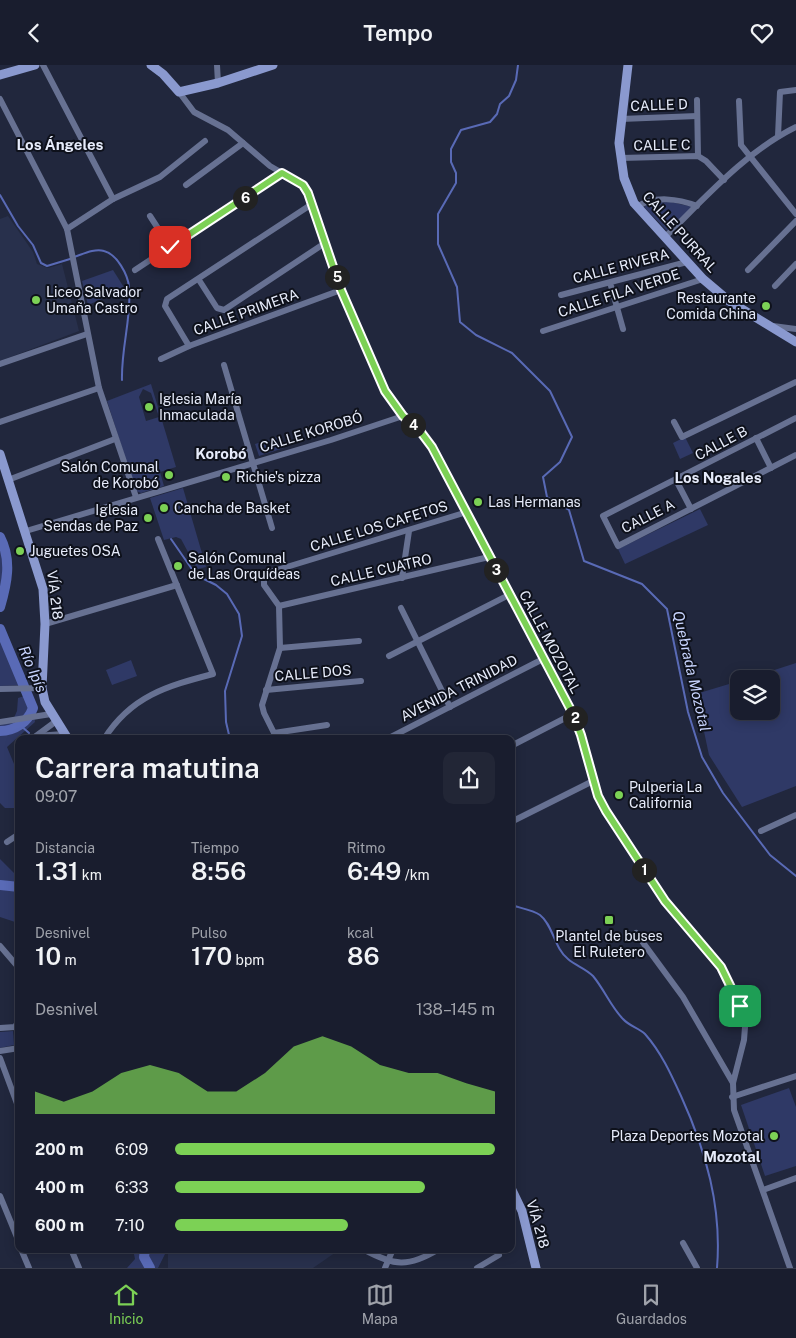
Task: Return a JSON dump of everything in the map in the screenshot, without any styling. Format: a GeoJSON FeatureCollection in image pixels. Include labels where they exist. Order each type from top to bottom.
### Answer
{"type":"FeatureCollection","features":[{"type":"Feature","properties":{"kind":"street"},"geometry":{"type":"LineString","coordinates":[[0,75],[35,65]]}},
{"type":"Feature","properties":{"kind":"street"},"geometry":{"type":"LineString","coordinates":[[43,65],[113,199]]}},
{"type":"Feature","properties":{"kind":"street","name":"CALLE MOZOTAL"},"geometry":{"type":"LineString","coordinates":[[150,65],[163,75],[179,92],[194,112],[228,130],[270,166],[303,185],[312,203],[341,290],[385,391],[403,416],[420,431],[432,447],[467,512],[573,714],[584,743],[593,781],[606,811],[648,877],[681,922],[708,949],[721,967],[740,1006],[745,1027],[744,1040],[733,1083],[732,1097],[734,1110],[790,1268]]}},
{"type":"Feature","properties":{"kind":"street"},"geometry":{"type":"LineString","coordinates":[[217,65],[218,83]]}},
{"type":"Feature","properties":{"kind":"street"},"geometry":{"type":"LineString","coordinates":[[179,92],[218,83],[261,67],[273,65]]}},
{"type":"Feature","properties":{"kind":"street"},"geometry":{"type":"LineString","coordinates":[[621,65],[628,69]]}},
{"type":"Feature","properties":{"kind":"street","name":"CALLE PURRAL"},"geometry":{"type":"LineString","coordinates":[[628,69],[619,143],[629,194],[637,207],[703,279],[728,301],[796,342]]}},
{"type":"Feature","properties":{"kind":"street"},"geometry":{"type":"LineString","coordinates":[[778,135],[780,92],[796,90]]}},
{"type":"Feature","properties":{"kind":"street"},"geometry":{"type":"LineString","coordinates":[[0,99],[67,229],[99,388],[136,497]]}},
{"type":"Feature","properties":{"kind":"street"},"geometry":{"type":"LineString","coordinates":[[697,100],[698,157]]}},
{"type":"Feature","properties":{"kind":"street"},"geometry":{"type":"LineString","coordinates":[[739,101],[740,141],[750,157],[796,214]]}},
{"type":"Feature","properties":{"kind":"street","name":"CALLE D"},"geometry":{"type":"LineString","coordinates":[[621,119],[697,116]]}},
{"type":"Feature","properties":{"kind":"street"},"geometry":{"type":"LineString","coordinates":[[665,237],[750,157],[778,135],[796,127]]}},
{"type":"Feature","properties":{"kind":"street"},"geometry":{"type":"LineString","coordinates":[[67,229],[113,199],[160,177],[205,141]]}},
{"type":"Feature","properties":{"kind":"street"},"geometry":{"type":"LineString","coordinates":[[186,185],[243,143]]}},
{"type":"Feature","properties":{"kind":"street","name":"CALLE C"},"geometry":{"type":"LineString","coordinates":[[621,158],[698,157],[706,161],[724,181]]}},
{"type":"Feature","properties":{"kind":"street"},"geometry":{"type":"LineString","coordinates":[[135,270],[282,173]]}},
{"type":"Feature","properties":{"kind":"street"},"geometry":{"type":"LineString","coordinates":[[637,207],[649,201],[675,199],[698,206]]}},
{"type":"Feature","properties":{"kind":"street"},"geometry":{"type":"LineString","coordinates":[[189,346],[166,309],[165,302],[312,203]]}},
{"type":"Feature","properties":{"kind":"street"},"geometry":{"type":"LineString","coordinates":[[150,216],[170,247]]}},
{"type":"Feature","properties":{"kind":"street"},"geometry":{"type":"LineString","coordinates":[[748,270],[796,221]]}},
{"type":"Feature","properties":{"kind":"street"},"geometry":{"type":"LineString","coordinates":[[199,280],[221,310],[227,309],[325,243]]}},
{"type":"Feature","properties":{"kind":"street","name":"CALLE RIVERA"},"geometry":{"type":"LineString","coordinates":[[561,295],[687,262]]}},
{"type":"Feature","properties":{"kind":"street"},"geometry":{"type":"LineString","coordinates":[[775,286],[796,264]]}},
{"type":"Feature","properties":{"kind":"street","name":"CALLE FILA VERDE"},"geometry":{"type":"LineString","coordinates":[[543,331],[703,279]]}},
{"type":"Feature","properties":{"kind":"street"},"geometry":{"type":"LineString","coordinates":[[611,286],[623,329]]}},
{"type":"Feature","properties":{"kind":"street","name":"CALLE PRIMERA"},"geometry":{"type":"LineString","coordinates":[[161,359],[189,346],[341,290]]}},
{"type":"Feature","properties":{"kind":"street"},"geometry":{"type":"LineString","coordinates":[[769,325],[796,329]]}},
{"type":"Feature","properties":{"kind":"street"},"geometry":{"type":"LineString","coordinates":[[0,364],[87,335]]}},
{"type":"Feature","properties":{"kind":"street"},"geometry":{"type":"LineString","coordinates":[[224,365],[272,528]]}},
{"type":"Feature","properties":{"kind":"street"},"geometry":{"type":"LineString","coordinates":[[674,422],[682,437],[796,382]]}},
{"type":"Feature","properties":{"kind":"street"},"geometry":{"type":"LineString","coordinates":[[0,422],[99,388]]}},
{"type":"Feature","properties":{"kind":"street","name":"CALLE KOROBÓ"},"geometry":{"type":"LineString","coordinates":[[26,531],[403,416]]}},
{"type":"Feature","properties":{"kind":"street","name":"CALLE B"},"geometry":{"type":"LineString","coordinates":[[618,545],[603,516],[796,418]]}},
{"type":"Feature","properties":{"kind":"street"},"geometry":{"type":"LineString","coordinates":[[756,438],[771,468]]}},
{"type":"Feature","properties":{"kind":"street"},"geometry":{"type":"LineString","coordinates":[[0,473],[8,480],[115,439]]}},
{"type":"Feature","properties":{"kind":"street","name":"VÍA 218"},"geometry":{"type":"LineString","coordinates":[[0,454],[43,589],[45,624],[37,689],[64,735]]}},
{"type":"Feature","properties":{"kind":"street","name":"CALLE A"},"geometry":{"type":"LineString","coordinates":[[618,545],[796,455]]}},
{"type":"Feature","properties":{"kind":"street"},"geometry":{"type":"LineString","coordinates":[[676,480],[691,509]]}},
{"type":"Feature","properties":{"kind":"street","name":"CALLE LOS CAFETOS"},"geometry":{"type":"LineString","coordinates":[[279,606],[264,585],[264,576],[268,573],[467,512]]}},
{"type":"Feature","properties":{"kind":"street"},"geometry":{"type":"LineString","coordinates":[[402,578],[409,531]]}},
{"type":"Feature","properties":{"kind":"street"},"geometry":{"type":"LineString","coordinates":[[107,735],[121,715],[148,695],[182,682],[213,674],[158,539]]}},
{"type":"Feature","properties":{"kind":"street","name":"CALLE CUATRO"},"geometry":{"type":"LineString","coordinates":[[279,606],[489,557]]}},
{"type":"Feature","properties":{"kind":"street"},"geometry":{"type":"LineString","coordinates":[[45,624],[177,585]]}},
{"type":"Feature","properties":{"kind":"street"},"geometry":{"type":"LineString","coordinates":[[389,656],[509,595]]}},
{"type":"Feature","properties":{"kind":"street"},"geometry":{"type":"LineString","coordinates":[[275,735],[262,705],[280,648],[279,606]]}},
{"type":"Feature","properties":{"kind":"street"},"geometry":{"type":"LineString","coordinates":[[402,608],[416,641],[450,707]]}},
{"type":"Feature","properties":{"kind":"street"},"geometry":{"type":"LineString","coordinates":[[280,648],[359,641]]}},
{"type":"Feature","properties":{"kind":"street","name":"AVENIDA TRINIDAD"},"geometry":{"type":"LineString","coordinates":[[395,735],[543,659]]}},
{"type":"Feature","properties":{"kind":"street","name":"CALLE DOS"},"geometry":{"type":"LineString","coordinates":[[266,690],[362,681]]}},
{"type":"Feature","properties":{"kind":"street"},"geometry":{"type":"LineString","coordinates":[[0,689],[37,689]]}},
{"type":"Feature","properties":{"kind":"street"},"geometry":{"type":"LineString","coordinates":[[515,745],[573,714]]}},
{"type":"Feature","properties":{"kind":"street"},"geometry":{"type":"LineString","coordinates":[[0,722],[36,716],[53,718]]}},
{"type":"Feature","properties":{"kind":"street"},"geometry":{"type":"LineString","coordinates":[[36,735],[53,718]]}},
{"type":"Feature","properties":{"kind":"street"},"geometry":{"type":"LineString","coordinates":[[280,735],[327,725]]}},
{"type":"Feature","properties":{"kind":"street"},"geometry":{"type":"LineString","coordinates":[[515,820],[593,781]]}},
{"type":"Feature","properties":{"kind":"street"},"geometry":{"type":"LineString","coordinates":[[761,831],[796,815]]}},
{"type":"Feature","properties":{"kind":"street"},"geometry":{"type":"LineString","coordinates":[[6,842],[15,836]]}},
{"type":"Feature","properties":{"kind":"street"},"geometry":{"type":"LineString","coordinates":[[636,933],[688,1005],[733,1083]]}},
{"type":"Feature","properties":{"kind":"street"},"geometry":{"type":"LineString","coordinates":[[0,946],[15,963]]}},
{"type":"Feature","properties":{"kind":"street"},"geometry":{"type":"LineString","coordinates":[[0,1028],[15,1024]]}},
{"type":"Feature","properties":{"kind":"street"},"geometry":{"type":"LineString","coordinates":[[0,1051],[15,1049]]}},
{"type":"Feature","properties":{"kind":"street"},"geometry":{"type":"LineString","coordinates":[[0,1058],[15,1099]]}},
{"type":"Feature","properties":{"kind":"street"},"geometry":{"type":"LineString","coordinates":[[732,1097],[796,1076]]}},
{"type":"Feature","properties":{"kind":"street"},"geometry":{"type":"LineString","coordinates":[[763,1190],[796,1178]]}},
{"type":"Feature","properties":{"kind":"street"},"geometry":{"type":"LineString","coordinates":[[0,1196],[15,1232]]}},
{"type":"Feature","properties":{"kind":"street","name":"VÍA 218"},"geometry":{"type":"LineString","coordinates":[[515,1196],[522,1211],[536,1268]]}},
{"type":"Feature","properties":{"kind":"street"},"geometry":{"type":"LineString","coordinates":[[683,1243],[697,1268]]}},
{"type":"Feature","properties":{"kind":"street"},"geometry":{"type":"LineString","coordinates":[[23,1253],[29,1268]]}},
{"type":"Feature","properties":{"kind":"street"},"geometry":{"type":"LineString","coordinates":[[73,1253],[79,1268]]}},
{"type":"Feature","properties":{"kind":"street"},"geometry":{"type":"LineString","coordinates":[[372,1253],[388,1260],[410,1264],[431,1253]]}},
{"type":"Feature","properties":{"kind":"street"},"geometry":{"type":"LineString","coordinates":[[385,1268],[391,1253]]}},
{"type":"Feature","properties":{"kind":"street"},"geometry":{"type":"LineString","coordinates":[[477,1268],[499,1255]]}},
{"type":"Feature","properties":{"kind":"shaded area"},"geometry":{"type":"Polygon","coordinates":[[[671,202],[693,207],[667,231],[644,207],[650,203],[671,202]]]}},
{"type":"Feature","properties":{"kind":"shaded area","name":"Liceo Salvador Umaña Castro"},"geometry":{"type":"Polygon","coordinates":[[[8,216],[33,252],[37,264],[48,268],[62,264],[79,331],[0,361],[0,219],[8,216]]]}},
{"type":"Feature","properties":{"kind":"shaded area"},"geometry":{"type":"Polygon","coordinates":[[[113,270],[125,289],[88,305],[82,281],[113,270]]]}},
{"type":"Feature","properties":{"kind":"shaded area"},"geometry":{"type":"Polygon","coordinates":[[[151,384],[176,467],[160,472],[164,486],[141,493],[136,491],[107,401],[151,384]],[[143,389],[139,397],[146,421],[159,417],[151,393],[143,389]]]}},
{"type":"Feature","properties":{"kind":"shaded area"},"geometry":{"type":"Polygon","coordinates":[[[281,436],[284,448],[259,456],[255,444],[281,436]]]}},
{"type":"Feature","properties":{"kind":"shaded area"},"geometry":{"type":"Polygon","coordinates":[[[685,437],[693,453],[680,459],[673,443],[685,437]]]}},
{"type":"Feature","properties":{"kind":"shaded area"},"geometry":{"type":"Polygon","coordinates":[[[183,488],[206,567],[198,569],[181,539],[176,537],[164,540],[150,498],[183,488]]]}},
{"type":"Feature","properties":{"kind":"shaded area"},"geometry":{"type":"Polygon","coordinates":[[[700,509],[708,525],[625,564],[618,549],[700,509]]]}},
{"type":"Feature","properties":{"kind":"shaded area"},"geometry":{"type":"Polygon","coordinates":[[[0,537],[6,553],[8,569],[0,601],[0,537]]]}},
{"type":"Feature","properties":{"kind":"shaded area"},"geometry":{"type":"Polygon","coordinates":[[[0,625],[8,640],[28,685],[0,686],[0,625]]]}},
{"type":"Feature","properties":{"kind":"shaded area"},"geometry":{"type":"Polygon","coordinates":[[[131,660],[137,676],[112,685],[106,670],[131,660]]]}},
{"type":"Feature","properties":{"kind":"shaded area"},"geometry":{"type":"Polygon","coordinates":[[[796,663],[796,786],[742,807],[709,755],[696,694],[730,684],[730,720],[780,720],[780,670],[774,670],[796,663]]]}},
{"type":"Feature","properties":{"kind":"shaded area"},"geometry":{"type":"Polygon","coordinates":[[[31,694],[35,722],[20,735],[15,735],[15,740],[7,747],[15,766],[15,808],[5,808],[0,803],[0,725],[13,720],[17,711],[18,698],[31,694]]]}},
{"type":"Feature","properties":{"kind":"shaded area"},"geometry":{"type":"Polygon","coordinates":[[[0,859],[15,874],[15,922],[0,917],[0,859]]]}},
{"type":"Feature","properties":{"kind":"shaded area"},"geometry":{"type":"Polygon","coordinates":[[[13,1031],[14,1045],[0,1048],[0,1032],[13,1031]]]}},
{"type":"Feature","properties":{"kind":"shaded area","name":"Plaza Deportes Mozotal"},"geometry":{"type":"Polygon","coordinates":[[[789,1088],[796,1107],[796,1166],[765,1176],[741,1105],[789,1088]]]}},
{"type":"Feature","properties":{"kind":"shaded area"},"geometry":{"type":"Polygon","coordinates":[[[134,1253],[169,1253],[165,1254],[158,1268],[127,1268],[135,1259],[134,1253]]]}},
{"type":"Feature","properties":{"kind":"shaded area"},"geometry":{"type":"Polygon","coordinates":[[[168,1253],[335,1253],[313,1268],[168,1268],[168,1253]]]}},
{"type":"Feature","properties":{"kind":"waterway","name":"Quebrada Mozotal"},"geometry":{"type":"LineString","coordinates":[[518,65],[516,80],[509,96],[500,104],[497,114],[490,122],[461,130],[451,149],[451,162],[456,173],[456,183],[438,214],[438,244],[457,287],[460,322],[476,335],[512,353],[550,391],[572,437],[560,462],[543,477],[547,497],[569,510],[584,561],[642,584],[667,609],[688,712],[702,757],[723,793],[770,855],[796,876]]}},
{"type":"Feature","properties":{"kind":"waterway"},"geometry":{"type":"LineString","coordinates":[[0,195],[18,226],[33,245],[41,263],[47,266],[70,259]]}},
{"type":"Feature","properties":{"kind":"waterway"},"geometry":{"type":"LineString","coordinates":[[74,257],[93,251],[104,251],[113,256],[121,266],[126,277],[130,298],[122,380]]}},
{"type":"Feature","properties":{"kind":"waterway","name":"Río Ipís"},"geometry":{"type":"LineString","coordinates":[[0,537],[4,546],[7,563],[5,589],[0,607]]}},
{"type":"Feature","properties":{"kind":"waterway"},"geometry":{"type":"LineString","coordinates":[[171,539],[196,575],[216,585],[227,594],[239,614],[242,636],[225,691],[226,722],[229,735]]}},
{"type":"Feature","properties":{"kind":"waterway","name":"Río Ipís"},"geometry":{"type":"LineString","coordinates":[[0,629],[33,708],[20,725],[6,731],[0,731]]}},
{"type":"Feature","properties":{"kind":"waterway"},"geometry":{"type":"LineString","coordinates":[[20,725],[29,733]]}},
{"type":"Feature","properties":{"kind":"waterway","name":"Río Ipís"},"geometry":{"type":"LineString","coordinates":[[0,885],[15,887]]}},
{"type":"Feature","properties":{"kind":"waterway"},"geometry":{"type":"LineString","coordinates":[[515,906],[534,912],[544,919],[563,954],[593,976],[619,1014],[625,1021],[645,1034],[665,1064],[690,1117],[705,1159],[717,1223],[717,1268]]}},
{"type":"Feature","properties":{"kind":"waterway","name":"Río Ipís"},"geometry":{"type":"LineString","coordinates":[[144,1253],[144,1257],[150,1268]]}},
{"type":"Feature","properties":{"kind":"place","name":"Liceo Salvador Umaña Castro"},"geometry":{"type":"Point","coordinates":[36,300]}},
{"type":"Feature","properties":{"kind":"place","name":"Restaurante Comida China"},"geometry":{"type":"Point","coordinates":[766,306]}},
{"type":"Feature","properties":{"kind":"place","name":"Iglesia María Inmaculada"},"geometry":{"type":"Point","coordinates":[149,407]}},
{"type":"Feature","properties":{"kind":"place","name":"Salón Comunal de Korobó"},"geometry":{"type":"Point","coordinates":[169,475]}},
{"type":"Feature","properties":{"kind":"place","name":"Richie's pizza"},"geometry":{"type":"Point","coordinates":[226,477]}},
{"type":"Feature","properties":{"kind":"place","name":"Las Hermanas"},"geometry":{"type":"Point","coordinates":[478,502]}},
{"type":"Feature","properties":{"kind":"place","name":"Cancha de Basket"},"geometry":{"type":"Point","coordinates":[164,508]}},
{"type":"Feature","properties":{"kind":"place","name":"Iglesia Sendas de Paz"},"geometry":{"type":"Point","coordinates":[148,518]}},
{"type":"Feature","properties":{"kind":"place","name":"Juguetes OSA"},"geometry":{"type":"Point","coordinates":[20,551]}},
{"type":"Feature","properties":{"kind":"place","name":"Salón Comunal de Las Orquídeas"},"geometry":{"type":"Point","coordinates":[178,566]}},
{"type":"Feature","properties":{"kind":"place","name":"Pulperia La California"},"geometry":{"type":"Point","coordinates":[619,795]}},
{"type":"Feature","properties":{"kind":"place","name":"Plantel de buses El Ruletero"},"geometry":{"type":"Point","coordinates":[609,920]}},
{"type":"Feature","properties":{"kind":"place","name":"Plaza Deportes Mozotal"},"geometry":{"type":"Point","coordinates":[774,1136]}},
{"type":"Feature","properties":{"kind":"district","name":"Los Ángeles"},"geometry":{"type":"Point","coordinates":[60,144]}},
{"type":"Feature","properties":{"kind":"district","name":"Korobó"},"geometry":{"type":"Point","coordinates":[221,453]}},
{"type":"Feature","properties":{"kind":"district","name":"Los Nogales"},"geometry":{"type":"Point","coordinates":[718,477]}},
{"type":"Feature","properties":{"kind":"district","name":"Mozotal"},"geometry":{"type":"Point","coordinates":[732,1156]}},
{"type":"Feature","properties":{"kind":"route"},"geometry":{"type":"LineString","coordinates":[[170,247],[282,173],[303,185],[320,225],[341,290],[385,391],[403,416],[420,431],[449,476],[489,557],[573,714],[578,725],[598,796],[665,901],[681,922],[708,949],[721,967],[740,1006]]}}]}
